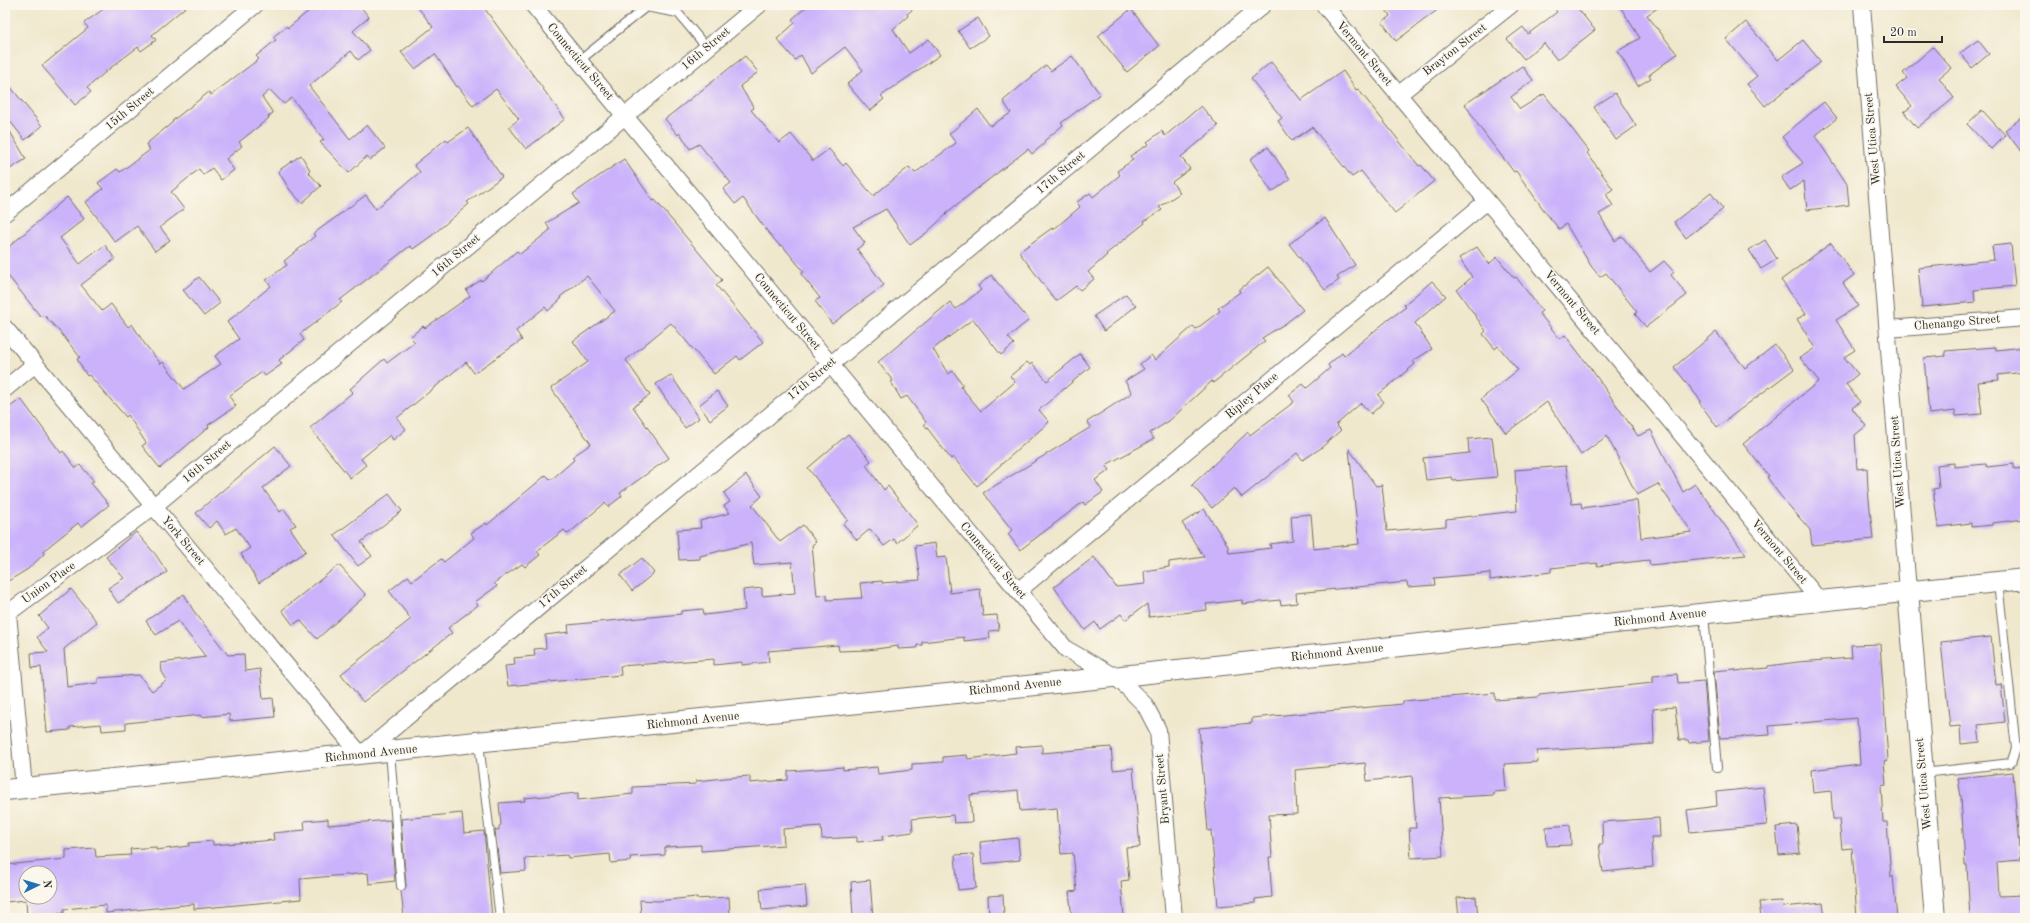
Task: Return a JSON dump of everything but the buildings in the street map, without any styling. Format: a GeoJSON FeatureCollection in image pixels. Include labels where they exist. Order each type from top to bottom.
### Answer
{"type":"FeatureCollection","features":[{"type":"Feature","properties":{"kind":"street","name":"15th Street"},"geometry":{"type":"LineString","coordinates":[[5,213],[255,5]]}},
{"type":"Feature","properties":{"kind":"street","name":"Connecticut Street"},"geometry":{"type":"LineString","coordinates":[[533,5],[1066,648],[1115,677]]}},
{"type":"Feature","properties":{"kind":"street","name":"16th Street"},"geometry":{"type":"LineString","coordinates":[[154,506],[759,5]]}},
{"type":"Feature","properties":{"kind":"street","name":"17th Street"},"geometry":{"type":"LineString","coordinates":[[361,755],[1263,5]]}},
{"type":"Feature","properties":{"kind":"street","name":"Vermont Street"},"geometry":{"type":"LineString","coordinates":[[1324,5],[1820,601]]}},
{"type":"Feature","properties":{"kind":"street","name":"Brayton Street"},"geometry":{"type":"LineString","coordinates":[[1398,94],[1511,5]]}},
{"type":"Feature","properties":{"kind":"street","name":"West Utica Street"},"geometry":{"type":"LineString","coordinates":[[1862,5],[1935,918]]}},
{"type":"Feature","properties":{"kind":"street","name":"Ripley Place"},"geometry":{"type":"LineString","coordinates":[[1018,591],[1487,201]]}},
{"type":"Feature","properties":{"kind":"street","name":"Chenango Street"},"geometry":{"type":"LineString","coordinates":[[1888,329],[2025,318]]}},
{"type":"Feature","properties":{"kind":"street","name":"York Street"},"geometry":{"type":"LineString","coordinates":[[5,328],[361,755]]}},
{"type":"Feature","properties":{"kind":"street"},"geometry":{"type":"LineString","coordinates":[[5,389],[35,364]]}},
{"type":"Feature","properties":{"kind":"street","name":"Union Place"},"geometry":{"type":"LineString","coordinates":[[14,789],[8,613],[154,506]]}},
{"type":"Feature","properties":{"kind":"street","name":"Richmond Avenue"},"geometry":{"type":"LineString","coordinates":[[14,789],[479,743],[1115,677],[2025,579]]}},
{"type":"Feature","properties":{"kind":"street","name":"Bryant Street"},"geometry":{"type":"LineString","coordinates":[[1115,677],[1145,705],[1158,730],[1174,918]]}},
{"type":"Feature","properties":{"kind":"lane"},"geometry":{"type":"LineString","coordinates":[[580,61],[646,7],[678,13],[707,48]]}},
{"type":"Feature","properties":{"kind":"lane"},"geometry":{"type":"LineString","coordinates":[[1923,773],[2011,763],[2016,749],[1998,582]]}},
{"type":"Feature","properties":{"kind":"lane"},"geometry":{"type":"LineString","coordinates":[[1704,613],[1717,768]]}},
{"type":"Feature","properties":{"kind":"lane"},"geometry":{"type":"LineString","coordinates":[[479,743],[500,918]]}},
{"type":"Feature","properties":{"kind":"lane"},"geometry":{"type":"LineString","coordinates":[[390,752],[401,886]]}}]}
